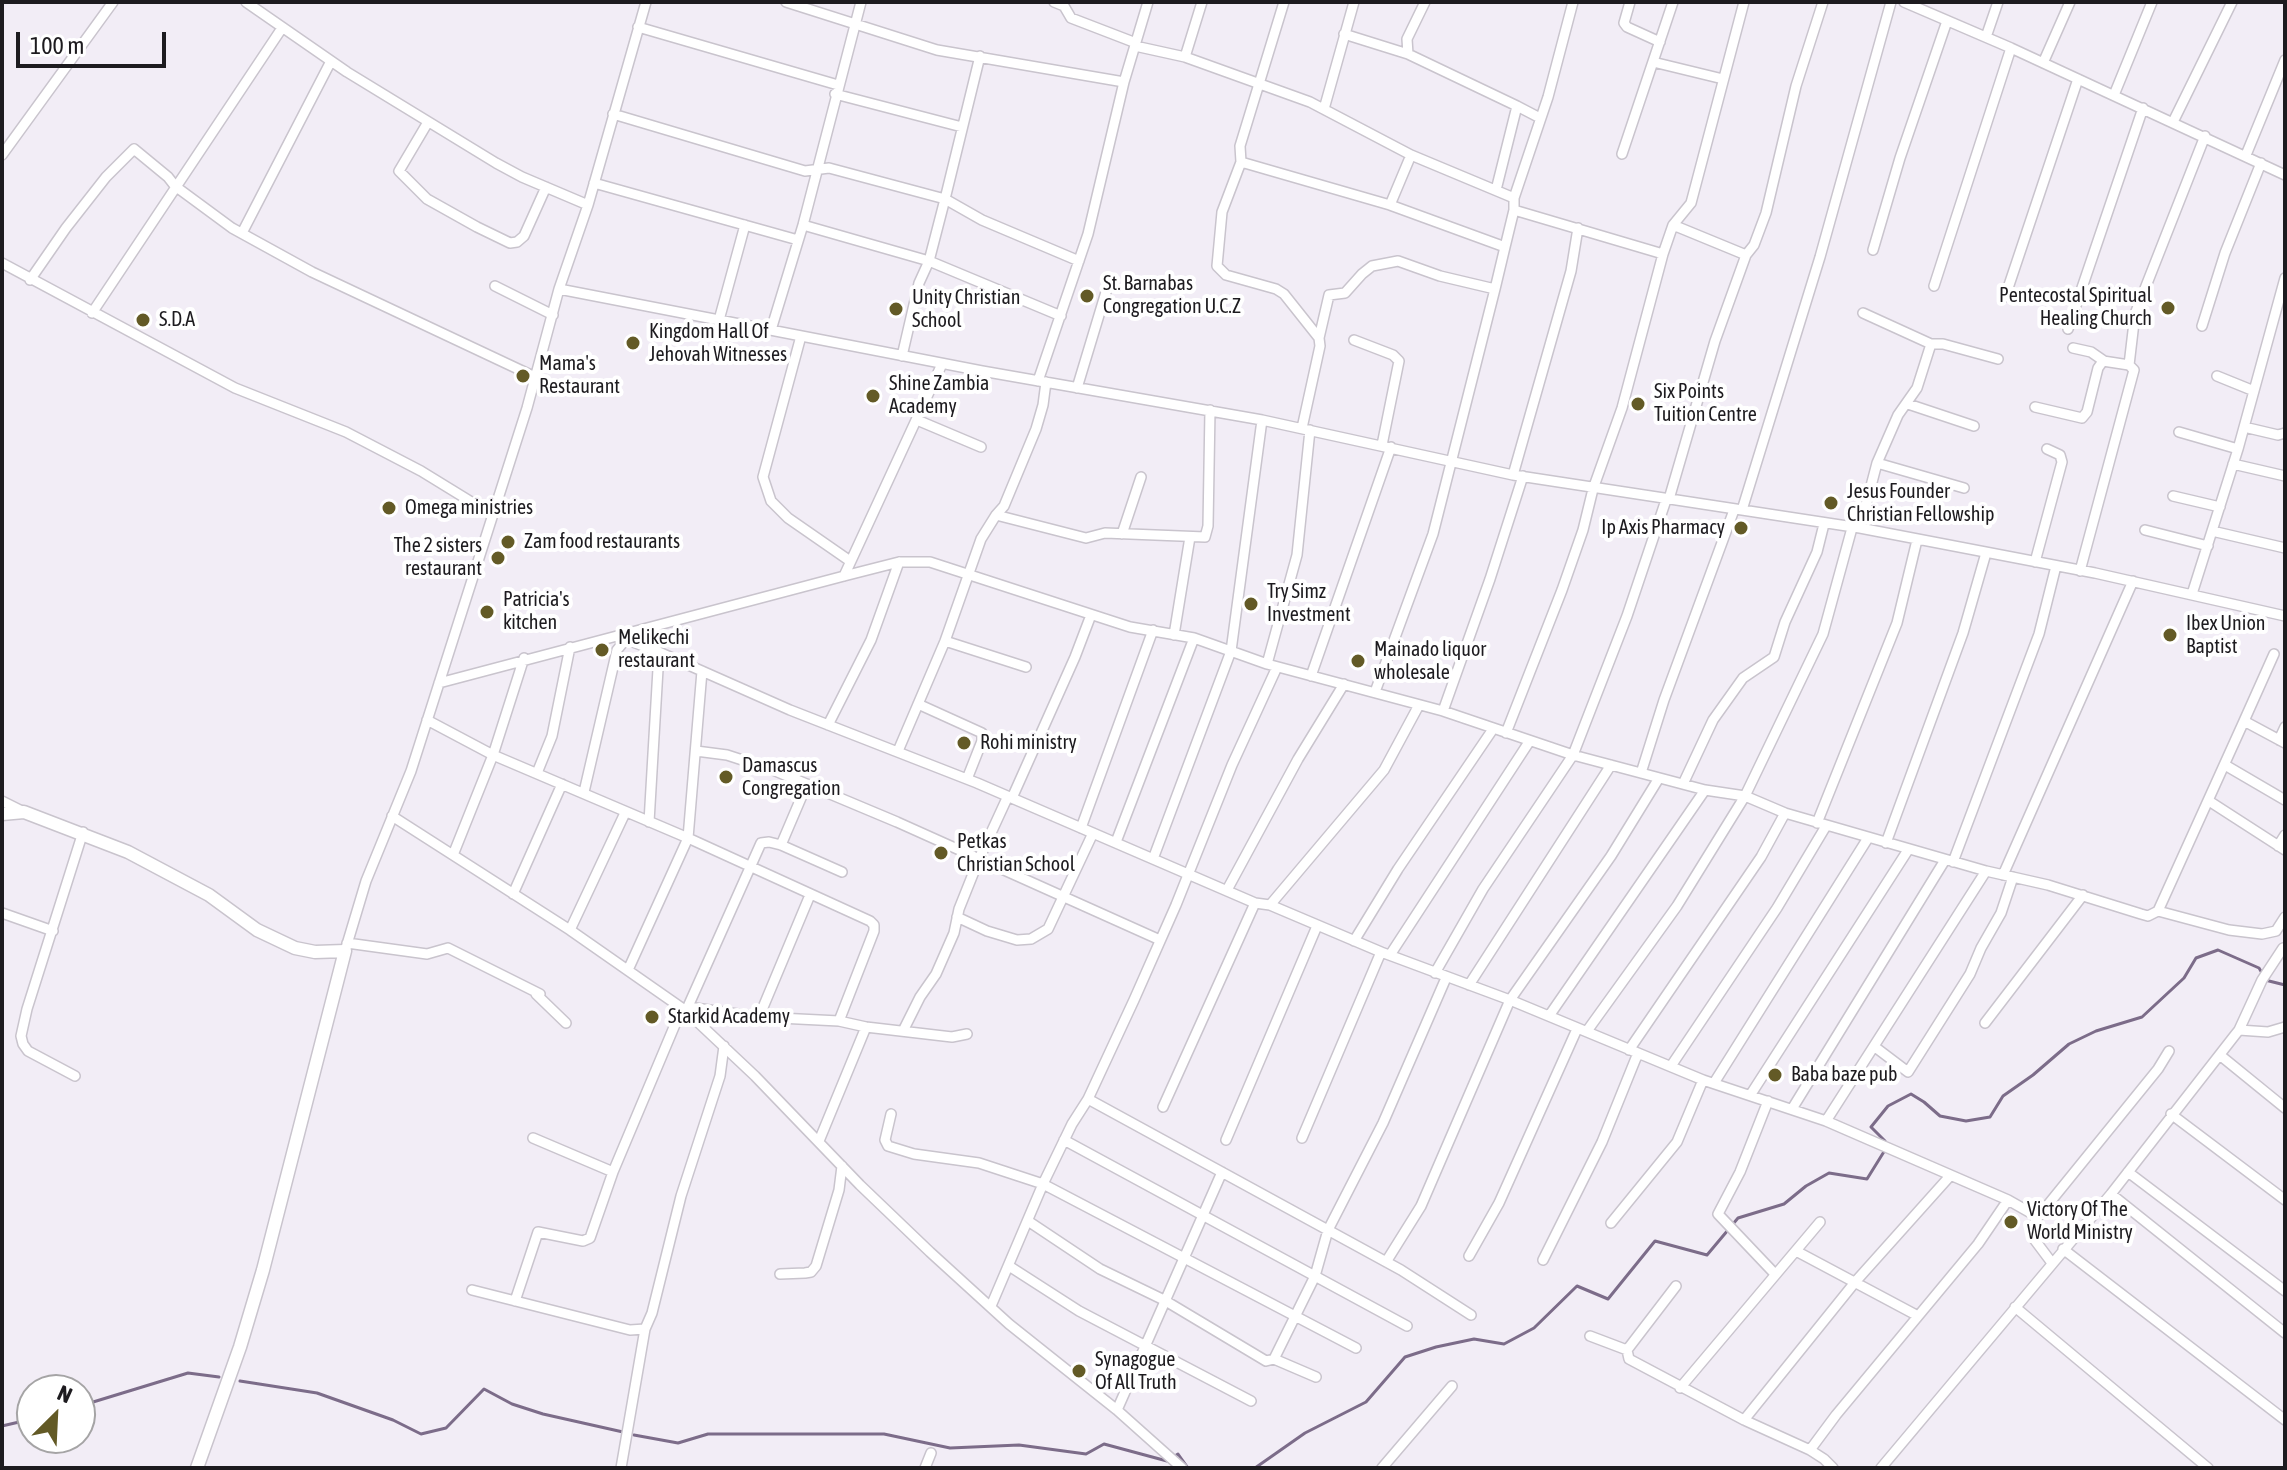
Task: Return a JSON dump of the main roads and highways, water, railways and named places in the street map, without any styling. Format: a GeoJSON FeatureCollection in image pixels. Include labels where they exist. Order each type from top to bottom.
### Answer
{"type":"FeatureCollection","features":[{"type":"Feature","properties":{"kind":"waterway"},"geometry":{"type":"LineString","coordinates":[[1733,1224],[1738,1218],[1784,1204],[1829,1173],[1867,1179],[1885,1150],[1885,1141],[1871,1127],[1888,1106],[1911,1094],[1940,1116],[1966,1121],[1990,1117],[2003,1096],[2069,1044],[2096,1031],[2142,1017],[2184,978],[2196,958],[2218,950],[2259,968],[2262,973]]}},
{"type":"Feature","properties":{"kind":"waterway"},"geometry":{"type":"LineString","coordinates":[[2265,980],[2285,985]]}},
{"type":"Feature","properties":{"kind":"waterway"},"geometry":{"type":"LineString","coordinates":[[1255,1468],[1305,1433],[1366,1402],[1405,1357],[1474,1339],[1504,1344],[1534,1328],[1577,1286],[1608,1299],[1655,1241],[1707,1255],[1728,1230]]}},
{"type":"Feature","properties":{"kind":"waterway"},"geometry":{"type":"LineString","coordinates":[[96,1401],[188,1373],[219,1377]]}},
{"type":"Feature","properties":{"kind":"waterway"},"geometry":{"type":"LineString","coordinates":[[240,1381],[317,1393],[393,1420],[421,1434],[446,1428],[484,1389],[512,1404],[543,1414],[623,1432]]}},
{"type":"Feature","properties":{"kind":"waterway"},"geometry":{"type":"LineString","coordinates":[[2,1426],[16,1423]]}},
{"type":"Feature","properties":{"kind":"waterway"},"geometry":{"type":"LineString","coordinates":[[634,1435],[678,1443],[708,1434],[884,1434],[950,1448],[1019,1445],[1086,1454],[1104,1444],[1167,1461],[1178,1454],[1188,1468]]}},
{"type":"Feature","properties":{"kind":"place","name":"St. Barnabas Congregation U.C.Z"},"geometry":{"type":"Point","coordinates":[1087,296]}},
{"type":"Feature","properties":{"kind":"place","name":"Pentecostal Spiritual Healing Church"},"geometry":{"type":"Point","coordinates":[2168,308]}},
{"type":"Feature","properties":{"kind":"place","name":"Unity Christian School"},"geometry":{"type":"Point","coordinates":[896,309]}},
{"type":"Feature","properties":{"kind":"place","name":"S.D.A"},"geometry":{"type":"Point","coordinates":[143,320]}},
{"type":"Feature","properties":{"kind":"place","name":"Kingdom Hall Of Jehovah Witnesses"},"geometry":{"type":"Point","coordinates":[633,343]}},
{"type":"Feature","properties":{"kind":"place","name":"Mama's Restaurant"},"geometry":{"type":"Point","coordinates":[523,376]}},
{"type":"Feature","properties":{"kind":"place","name":"Shine Zambia Academy"},"geometry":{"type":"Point","coordinates":[873,396]}},
{"type":"Feature","properties":{"kind":"place","name":"Six Points Tuition Centre"},"geometry":{"type":"Point","coordinates":[1638,404]}},
{"type":"Feature","properties":{"kind":"place","name":"Jesus Founder Christian Fellowship"},"geometry":{"type":"Point","coordinates":[1831,503]}},
{"type":"Feature","properties":{"kind":"place","name":"Omega ministries"},"geometry":{"type":"Point","coordinates":[389,508]}},
{"type":"Feature","properties":{"kind":"place","name":"Ip Axis Pharmacy"},"geometry":{"type":"Point","coordinates":[1741,528]}},
{"type":"Feature","properties":{"kind":"place","name":"Zam food restaurants"},"geometry":{"type":"Point","coordinates":[508,542]}},
{"type":"Feature","properties":{"kind":"place","name":"The 2 sisters restaurant"},"geometry":{"type":"Point","coordinates":[498,558]}},
{"type":"Feature","properties":{"kind":"place","name":"Try Simz Investment"},"geometry":{"type":"Point","coordinates":[1251,604]}},
{"type":"Feature","properties":{"kind":"place","name":"Patricia's kitchen"},"geometry":{"type":"Point","coordinates":[487,612]}},
{"type":"Feature","properties":{"kind":"place","name":"Ibex Union Baptist"},"geometry":{"type":"Point","coordinates":[2170,635]}},
{"type":"Feature","properties":{"kind":"place","name":"Melikechi restaurant"},"geometry":{"type":"Point","coordinates":[602,650]}},
{"type":"Feature","properties":{"kind":"place","name":"Mainado liquor wholesale"},"geometry":{"type":"Point","coordinates":[1358,661]}},
{"type":"Feature","properties":{"kind":"place","name":"Rohi ministry"},"geometry":{"type":"Point","coordinates":[964,743]}},
{"type":"Feature","properties":{"kind":"place","name":"Damascus Congregation"},"geometry":{"type":"Point","coordinates":[726,777]}},
{"type":"Feature","properties":{"kind":"place","name":"Petkas Christian School"},"geometry":{"type":"Point","coordinates":[941,853]}},
{"type":"Feature","properties":{"kind":"place","name":"Starkid Academy"},"geometry":{"type":"Point","coordinates":[652,1017]}},
{"type":"Feature","properties":{"kind":"place","name":"Baba baze pub"},"geometry":{"type":"Point","coordinates":[1775,1075]}},
{"type":"Feature","properties":{"kind":"place","name":"Victory Of The World Ministry"},"geometry":{"type":"Point","coordinates":[2011,1222]}},
{"type":"Feature","properties":{"kind":"place","name":"Synagogue Of All Truth"},"geometry":{"type":"Point","coordinates":[1079,1371]}}]}
